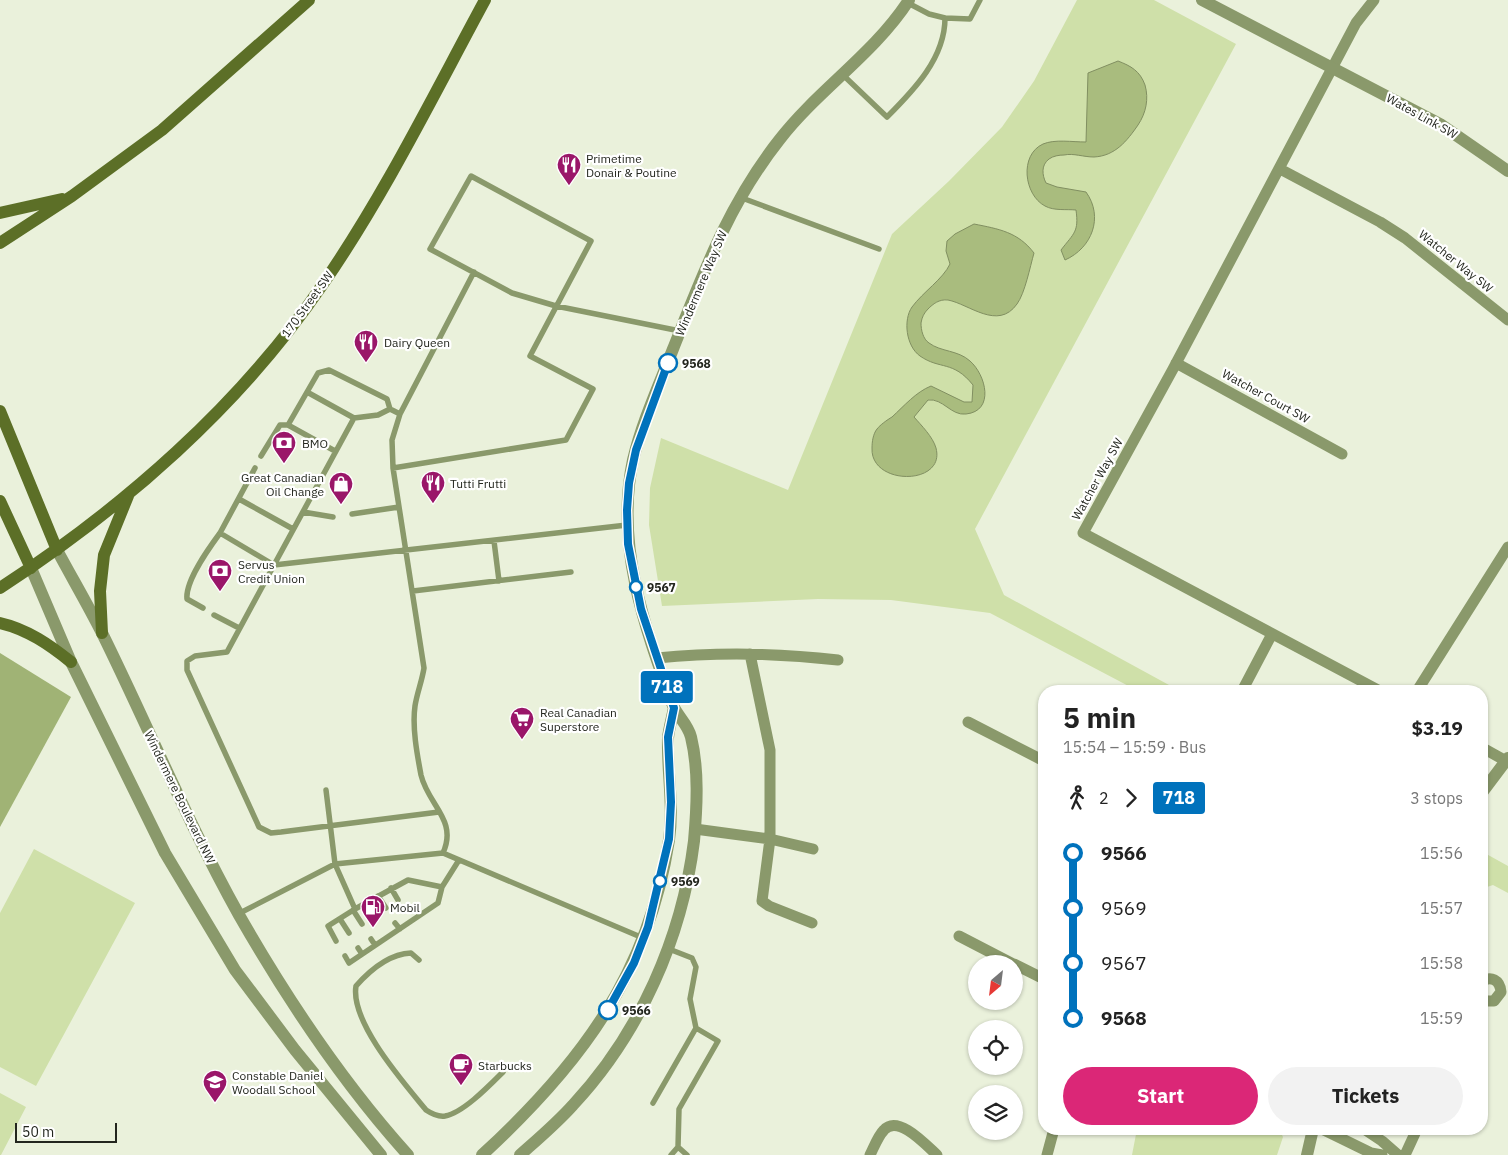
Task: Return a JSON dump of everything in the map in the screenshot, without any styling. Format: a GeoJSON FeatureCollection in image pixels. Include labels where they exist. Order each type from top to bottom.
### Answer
{"type":"FeatureCollection","features":[{"type":"Feature","properties":{"kind":"main road"},"geometry":{"type":"LineString","coordinates":[[0,243],[72,196],[169,124],[309,0]]}},
{"type":"Feature","properties":{"kind":"main road","name":"170 Street SW"},"geometry":{"type":"LineString","coordinates":[[0,588],[57,550],[128,496],[181,449],[273,351],[323,285],[374,204],[485,0]]}},
{"type":"Feature","properties":{"kind":"main road"},"geometry":{"type":"LineString","coordinates":[[0,213],[72,196]]}},
{"type":"Feature","properties":{"kind":"main road","name":"Windermere Boulevard NW"},"geometry":{"type":"LineString","coordinates":[[0,411],[57,550]]}},
{"type":"Feature","properties":{"kind":"main road"},"geometry":{"type":"LineString","coordinates":[[102,633],[100,591],[104,555],[128,496]]}},
{"type":"Feature","properties":{"kind":"main road"},"geometry":{"type":"LineString","coordinates":[[0,500],[31,568]]}},
{"type":"Feature","properties":{"kind":"main road"},"geometry":{"type":"LineString","coordinates":[[0,623],[11,625],[48,643],[70,662]]}},
{"type":"Feature","properties":{"kind":"street","name":"Wates Link SW"},"geometry":{"type":"LineString","coordinates":[[1202,0],[1440,124],[1508,170]]}},
{"type":"Feature","properties":{"kind":"street"},"geometry":{"type":"LineString","coordinates":[[1332,68],[1356,23],[1374,0]]}},
{"type":"Feature","properties":{"kind":"street","name":"Windermere Way SW"},"geometry":{"type":"LineString","coordinates":[[520,1155],[572,1107],[624,1038],[652,987],[669,950],[690,876],[697,786],[691,733],[674,708],[657,658],[641,609],[628,544],[629,483],[644,422],[710,256],[740,197],[781,137],[868,52],[899,16],[908,1]]}},
{"type":"Feature","properties":{"kind":"street","name":"Watcher Way SW"},"geometry":{"type":"LineString","coordinates":[[1332,68],[1280,169],[1083,533],[1369,685]]}},
{"type":"Feature","properties":{"kind":"street","name":"Watcher Way SW"},"geometry":{"type":"LineString","coordinates":[[1280,169],[1380,222],[1406,238],[1508,320]]}},
{"type":"Feature","properties":{"kind":"street","name":"Watcher Court SW"},"geometry":{"type":"LineString","coordinates":[[1176,363],[1342,454]]}},
{"type":"Feature","properties":{"kind":"street"},"geometry":{"type":"LineString","coordinates":[[1421,685],[1508,547]]}},
{"type":"Feature","properties":{"kind":"street","name":"Windermere Boulevard NW"},"geometry":{"type":"LineString","coordinates":[[57,550],[102,633],[174,788],[238,914],[295,1006],[336,1064],[408,1155]]}},
{"type":"Feature","properties":{"kind":"street"},"geometry":{"type":"LineString","coordinates":[[31,568],[70,662],[165,852],[236,970],[295,1050],[381,1155]]}},
{"type":"Feature","properties":{"kind":"street"},"geometry":{"type":"LineString","coordinates":[[1245,685],[1272,634]]}},
{"type":"Feature","properties":{"kind":"street"},"geometry":{"type":"LineString","coordinates":[[657,658],[700,654],[750,654],[838,660]]}},
{"type":"Feature","properties":{"kind":"street"},"geometry":{"type":"LineString","coordinates":[[750,654],[770,750],[770,839],[762,901],[769,906],[812,922]]}},
{"type":"Feature","properties":{"kind":"street"},"geometry":{"type":"LineString","coordinates":[[482,1155],[523,1117],[569,1066],[607,1013],[634,963],[658,894],[669,839],[671,802],[668,737],[674,708]]}},
{"type":"Feature","properties":{"kind":"street"},"geometry":{"type":"LineString","coordinates":[[968,722],[1038,758]]}},
{"type":"Feature","properties":{"kind":"street"},"geometry":{"type":"LineString","coordinates":[[1488,750],[1507,760],[1488,785]]}},
{"type":"Feature","properties":{"kind":"street"},"geometry":{"type":"LineString","coordinates":[[695,829],[770,839],[813,849]]}},
{"type":"Feature","properties":{"kind":"street"},"geometry":{"type":"LineString","coordinates":[[959,936],[996,955]]}},
{"type":"Feature","properties":{"kind":"street"},"geometry":{"type":"LineString","coordinates":[[1023,968],[1038,976]]}},
{"type":"Feature","properties":{"kind":"street"},"geometry":{"type":"LineString","coordinates":[[1488,979],[1494,979],[1501,988],[1500,995],[1494,1000],[1488,1000]]}},
{"type":"Feature","properties":{"kind":"street"},"geometry":{"type":"LineString","coordinates":[[870,1155],[883,1130],[890,1126],[899,1126],[910,1132],[937,1155]]}},
{"type":"Feature","properties":{"kind":"street"},"geometry":{"type":"LineString","coordinates":[[1047,1155],[1052,1135]]}},
{"type":"Feature","properties":{"kind":"street"},"geometry":{"type":"LineString","coordinates":[[1307,1155],[1312,1135]]}},
{"type":"Feature","properties":{"kind":"street"},"geometry":{"type":"LineString","coordinates":[[1335,1135],[1371,1152],[1382,1155]]}},
{"type":"Feature","properties":{"kind":"street"},"geometry":{"type":"LineString","coordinates":[[1373,1135],[1398,1155]]}},
{"type":"Feature","properties":{"kind":"street"},"geometry":{"type":"LineString","coordinates":[[1405,1155],[1414,1135]]}},
{"type":"Feature","properties":{"kind":"lane"},"geometry":{"type":"LineString","coordinates":[[908,1],[929,14],[945,18],[970,19],[980,0]]}},
{"type":"Feature","properties":{"kind":"lane"},"geometry":{"type":"LineString","coordinates":[[843,75],[887,117],[914,90],[935,59],[945,30],[945,18]]}},
{"type":"Feature","properties":{"kind":"lane"},"geometry":{"type":"LineString","coordinates":[[393,468],[566,440],[593,389],[530,356],[556,306],[591,240],[470,176],[430,249],[512,293],[556,306],[680,331]]}},
{"type":"Feature","properties":{"kind":"lane"},"geometry":{"type":"LineString","coordinates":[[740,197],[879,249]]}},
{"type":"Feature","properties":{"kind":"lane"},"geometry":{"type":"LineString","coordinates":[[443,853],[448,841],[448,830],[422,777],[416,740],[415,706],[422,685],[424,668],[393,468],[392,440],[400,414],[474,272]]}},
{"type":"Feature","properties":{"kind":"lane"},"geometry":{"type":"LineString","coordinates":[[288,425],[318,373],[328,370],[387,399],[390,409],[400,414]]}},
{"type":"Feature","properties":{"kind":"lane"},"geometry":{"type":"LineString","coordinates":[[307,392],[354,418],[378,415],[390,409]]}},
{"type":"Feature","properties":{"kind":"lane"},"geometry":{"type":"LineString","coordinates":[[354,418],[227,652],[195,656],[187,661],[187,670],[259,827],[271,833],[439,812]]}},
{"type":"Feature","properties":{"kind":"lane"},"geometry":{"type":"LineString","coordinates":[[261,456],[280,425],[288,425],[335,451]]}},
{"type":"Feature","properties":{"kind":"lane"},"geometry":{"type":"LineString","coordinates":[[203,608],[187,600],[186,591],[255,468]]}},
{"type":"Feature","properties":{"kind":"lane"},"geometry":{"type":"LineString","coordinates":[[239,499],[294,529]]}},
{"type":"Feature","properties":{"kind":"lane"},"geometry":{"type":"LineString","coordinates":[[352,514],[399,507]]}},
{"type":"Feature","properties":{"kind":"lane"},"geometry":{"type":"LineString","coordinates":[[303,512],[333,517]]}},
{"type":"Feature","properties":{"kind":"lane"},"geometry":{"type":"LineString","coordinates":[[220,533],[274,565],[627,525]]}},
{"type":"Feature","properties":{"kind":"lane"},"geometry":{"type":"LineString","coordinates":[[494,540],[499,580]]}},
{"type":"Feature","properties":{"kind":"lane"},"geometry":{"type":"LineString","coordinates":[[413,591],[571,572]]}},
{"type":"Feature","properties":{"kind":"lane"},"geometry":{"type":"LineString","coordinates":[[214,614],[239,628]]}},
{"type":"Feature","properties":{"kind":"lane"},"geometry":{"type":"LineString","coordinates":[[326,790],[335,864],[362,924]]}},
{"type":"Feature","properties":{"kind":"lane"},"geometry":{"type":"LineString","coordinates":[[238,914],[335,864],[443,853],[643,938]]}},
{"type":"Feature","properties":{"kind":"lane"},"geometry":{"type":"LineString","coordinates":[[345,956],[349,963],[438,903],[442,887],[459,860]]}},
{"type":"Feature","properties":{"kind":"lane"},"geometry":{"type":"LineString","coordinates":[[336,941],[328,926],[391,888],[408,880],[442,887]]}},
{"type":"Feature","properties":{"kind":"lane"},"geometry":{"type":"LineString","coordinates":[[391,888],[398,900]]}},
{"type":"Feature","properties":{"kind":"lane"},"geometry":{"type":"LineString","coordinates":[[378,896],[386,908]]}},
{"type":"Feature","properties":{"kind":"lane"},"geometry":{"type":"LineString","coordinates":[[365,903],[374,916]]}},
{"type":"Feature","properties":{"kind":"lane"},"geometry":{"type":"LineString","coordinates":[[407,915],[411,922]]}},
{"type":"Feature","properties":{"kind":"lane"},"geometry":{"type":"LineString","coordinates":[[340,919],[349,933]]}},
{"type":"Feature","properties":{"kind":"lane"},"geometry":{"type":"LineString","coordinates":[[396,923],[400,929]]}},
{"type":"Feature","properties":{"kind":"lane"},"geometry":{"type":"LineString","coordinates":[[383,931],[387,937]]}},
{"type":"Feature","properties":{"kind":"lane"},"geometry":{"type":"LineString","coordinates":[[371,939],[375,945]]}},
{"type":"Feature","properties":{"kind":"lane"},"geometry":{"type":"LineString","coordinates":[[358,948],[362,954]]}},
{"type":"Feature","properties":{"kind":"lane"},"geometry":{"type":"LineString","coordinates":[[653,1102],[696,1028],[690,999],[696,967],[692,958],[669,950]]}},
{"type":"Feature","properties":{"kind":"lane"},"geometry":{"type":"LineString","coordinates":[[419,960],[411,953],[398,954],[380,964],[356,986],[356,1004],[382,1056],[426,1110],[435,1116],[453,1113],[488,1088],[503,1072]]}},
{"type":"Feature","properties":{"kind":"lane"},"geometry":{"type":"LineString","coordinates":[[671,1155],[678,1147],[678,1110],[718,1041],[696,1028]]}},
{"type":"Feature","properties":{"kind":"lane"},"geometry":{"type":"LineString","coordinates":[[678,1147],[687,1155]]}},
{"type":"Feature","properties":{"kind":"shaded area"},"geometry":{"type":"Polygon","coordinates":[[[1077,0],[1154,0],[1236,44],[975,529],[1004,595],[1169,685],[1127,685],[990,613],[891,600],[818,599],[662,606],[649,525],[650,488],[661,438],[788,490],[892,234],[949,181],[1002,127],[1034,81],[1077,0]]]}},
{"type":"Feature","properties":{"kind":"shaded area"},"geometry":{"type":"Polygon","coordinates":[[[1118,61],[1134,70],[1145,85],[1147,95],[1146,106],[1138,125],[1120,147],[1108,154],[1094,157],[1071,154],[1056,156],[1046,161],[1043,167],[1046,183],[1086,192],[1094,211],[1092,231],[1088,240],[1074,255],[1065,260],[1061,250],[1075,232],[1077,223],[1076,210],[1052,209],[1038,201],[1032,193],[1027,175],[1030,157],[1035,149],[1048,142],[1086,142],[1088,73],[1118,61]]]}},
{"type":"Feature","properties":{"kind":"shaded area"},"geometry":{"type":"Polygon","coordinates":[[[974,224],[1007,232],[1021,240],[1034,253],[1025,287],[1017,304],[1009,312],[1001,315],[983,314],[948,300],[936,302],[925,312],[921,323],[925,339],[934,346],[965,357],[976,367],[983,383],[984,400],[975,411],[961,414],[938,402],[928,400],[914,417],[932,440],[936,448],[936,460],[930,469],[920,475],[907,477],[894,475],[883,469],[875,460],[872,448],[873,441],[876,431],[880,426],[915,396],[931,386],[964,402],[972,402],[973,385],[966,377],[953,369],[927,360],[915,352],[907,333],[907,319],[912,307],[947,270],[950,264],[946,251],[947,241],[955,234],[974,224]]]}},
{"type":"Feature","properties":{"kind":"shaded area"},"geometry":{"type":"Polygon","coordinates":[[[0,653],[71,697],[0,827],[0,653]]]}},
{"type":"Feature","properties":{"kind":"shaded area"},"geometry":{"type":"Polygon","coordinates":[[[34,849],[135,903],[36,1086],[0,1067],[0,913],[34,849]]]}},
{"type":"Feature","properties":{"kind":"shaded area"},"geometry":{"type":"Polygon","coordinates":[[[1488,855],[1508,866],[1508,893],[1493,885],[1488,887],[1488,855]]]}},
{"type":"Feature","properties":{"kind":"shaded area"},"geometry":{"type":"Polygon","coordinates":[[[0,1093],[26,1107],[1,1155],[0,1155],[0,1093]]]}},
{"type":"Feature","properties":{"kind":"shaded area"},"geometry":{"type":"Polygon","coordinates":[[[1136,1135],[1282,1135],[1283,1137],[1277,1155],[1132,1155],[1136,1135]]]}},
{"type":"Feature","properties":{"kind":"bus line","name":"718"},"geometry":{"type":"LineString","coordinates":[[608,1010],[634,963],[648,927],[658,894],[669,839],[671,802],[668,737],[674,708],[641,609],[628,544],[627,510],[629,483],[636,450],[644,422],[668,363]]}},
{"type":"Feature","properties":{"kind":"place","name":"Primetime Donair & Poutine"},"geometry":{"type":"Point","coordinates":[569,186]}},
{"type":"Feature","properties":{"kind":"place","name":"Dairy Queen"},"geometry":{"type":"Point","coordinates":[366,363]}},
{"type":"Feature","properties":{"kind":"place","name":"9568"},"geometry":{"type":"Point","coordinates":[668,363]}},
{"type":"Feature","properties":{"kind":"place","name":"BMO"},"geometry":{"type":"Point","coordinates":[284,464]}},
{"type":"Feature","properties":{"kind":"place","name":"Tutti Frutti"},"geometry":{"type":"Point","coordinates":[433,504]}},
{"type":"Feature","properties":{"kind":"place","name":"Great Canadian Oil Change"},"geometry":{"type":"Point","coordinates":[341,505]}},
{"type":"Feature","properties":{"kind":"place","name":"9567"},"geometry":{"type":"Point","coordinates":[636,587]}},
{"type":"Feature","properties":{"kind":"place","name":"Servus Credit Union"},"geometry":{"type":"Point","coordinates":[220,592]}},
{"type":"Feature","properties":{"kind":"place","name":"Real Canadian Superstore"},"geometry":{"type":"Point","coordinates":[522,740]}},
{"type":"Feature","properties":{"kind":"place","name":"9569"},"geometry":{"type":"Point","coordinates":[660,881]}},
{"type":"Feature","properties":{"kind":"place","name":"Mobil"},"geometry":{"type":"Point","coordinates":[373,928]}},
{"type":"Feature","properties":{"kind":"place","name":"9566"},"geometry":{"type":"Point","coordinates":[608,1010]}},
{"type":"Feature","properties":{"kind":"place","name":"Starbucks"},"geometry":{"type":"Point","coordinates":[461,1086]}},
{"type":"Feature","properties":{"kind":"place","name":"Constable Daniel Woodall School"},"geometry":{"type":"Point","coordinates":[215,1103]}}]}
